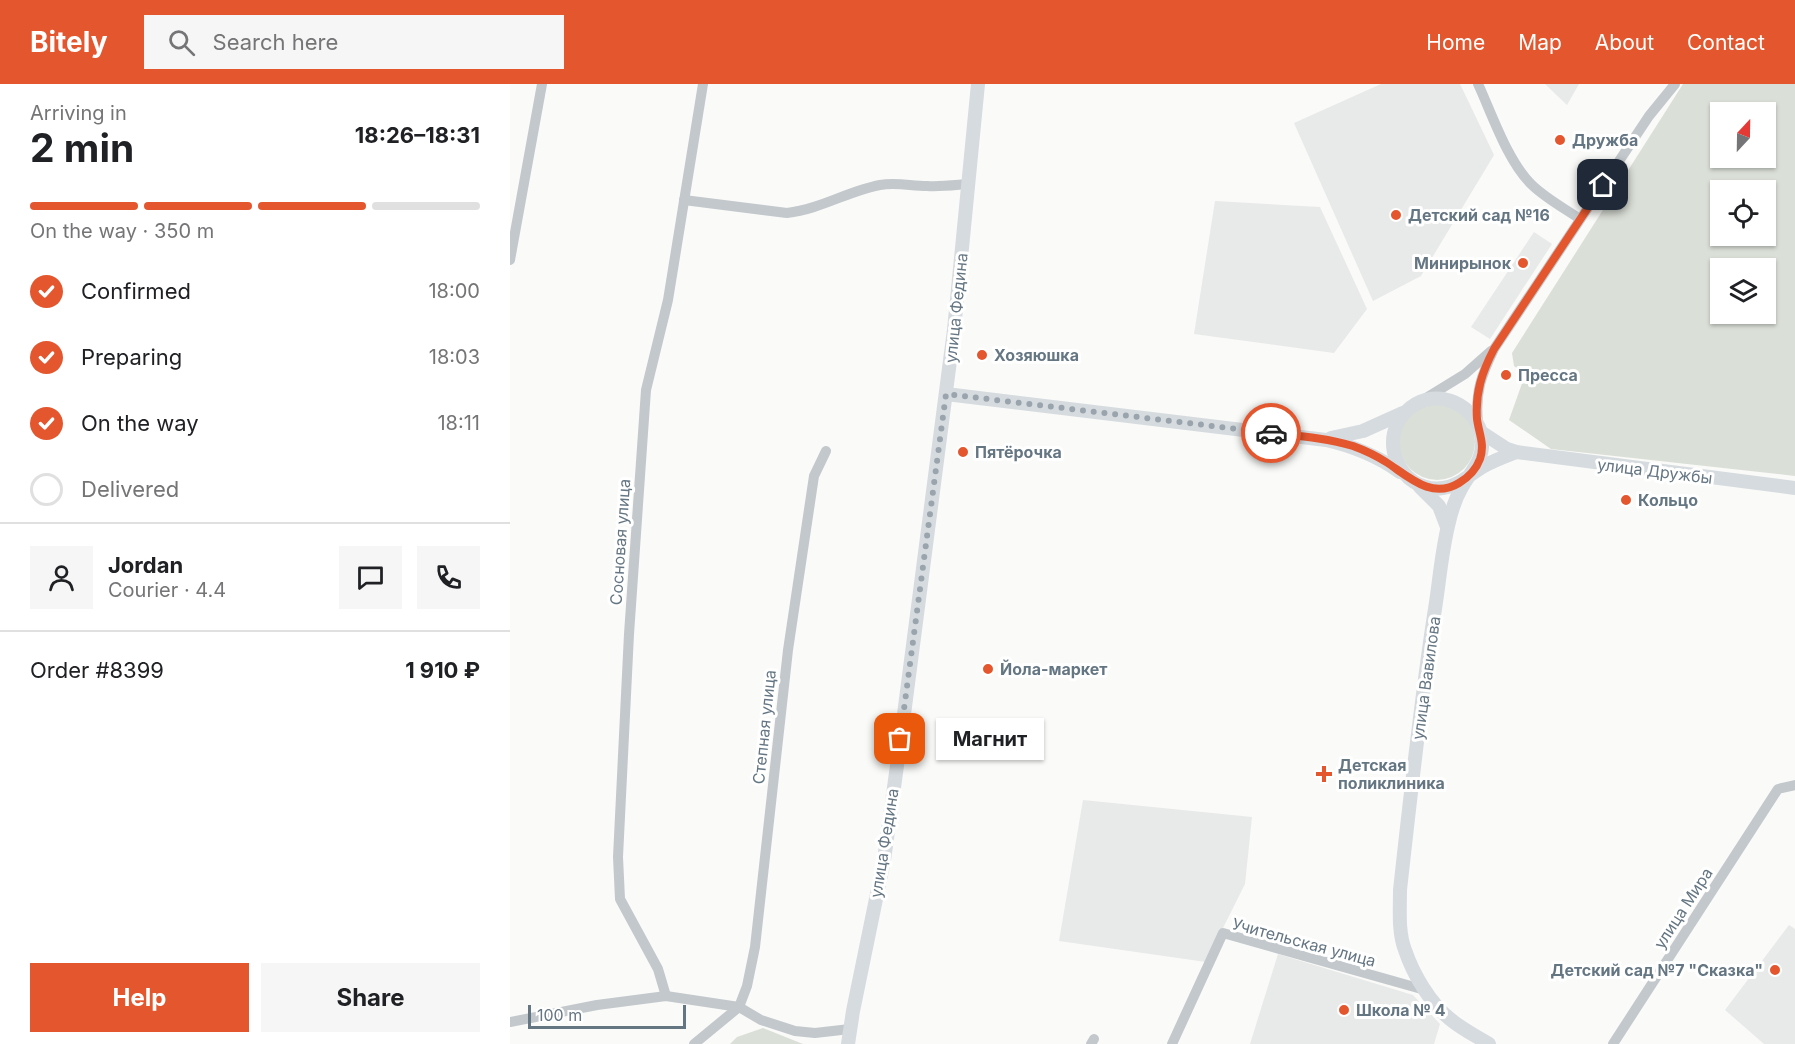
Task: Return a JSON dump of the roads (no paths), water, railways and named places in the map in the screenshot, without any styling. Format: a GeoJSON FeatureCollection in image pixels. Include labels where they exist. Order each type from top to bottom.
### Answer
{"type":"FeatureCollection","features":[{"type":"Feature","properties":{"kind":"street"},"geometry":{"type":"LineString","coordinates":[[510,260],[542,84]]}},
{"type":"Feature","properties":{"kind":"street","name":"Сосновая улица"},"geometry":{"type":"LineString","coordinates":[[666,996],[658,969],[620,899],[618,857],[629,634],[646,390],[668,300],[703,84]]}},
{"type":"Feature","properties":{"kind":"street","name":"улица Федина"},"geometry":{"type":"LineString","coordinates":[[848,1044],[884,860],[946,394],[978,84]]}},
{"type":"Feature","properties":{"kind":"street"},"geometry":{"type":"LineString","coordinates":[[1478,84],[1507,147],[1529,183],[1580,219]]}},
{"type":"Feature","properties":{"kind":"street"},"geometry":{"type":"LineString","coordinates":[[1467,477],[1479,461],[1482,452],[1476,404],[1479,386],[1494,349],[1649,116],[1675,84]]}},
{"type":"Feature","properties":{"kind":"street"},"geometry":{"type":"LineString","coordinates":[[684,200],[787,213],[802,211],[880,185],[894,183],[929,186],[969,184]]}},
{"type":"Feature","properties":{"kind":"street"},"geometry":{"type":"LineString","coordinates":[[1326,440],[1363,431],[1405,412],[1465,374],[1494,349]]}},
{"type":"Feature","properties":{"kind":"street"},"geometry":{"type":"LineString","coordinates":[[946,394],[1326,440],[1371,453],[1411,480],[1429,488],[1443,489],[1456,485],[1486,465],[1516,453]]}},
{"type":"Feature","properties":{"kind":"street"},"geometry":{"type":"LineString","coordinates":[[1422,401],[1432,398],[1454,401],[1471,414],[1479,427],[1507,449],[1516,453]]}},
{"type":"Feature","properties":{"kind":"street"},"geometry":{"type":"LineString","coordinates":[[1405,412],[1394,430],[1392,450],[1400,469],[1439,506],[1447,528]]}},
{"type":"Feature","properties":{"kind":"street","name":"Степная улица"},"geometry":{"type":"LineString","coordinates":[[739,1007],[747,987],[755,947],[788,650],[814,476],[826,450]]}},
{"type":"Feature","properties":{"kind":"street","name":"улица Дружбы"},"geometry":{"type":"LineString","coordinates":[[1516,453],[1795,488]]}},
{"type":"Feature","properties":{"kind":"street","name":"улица Вавилова"},"geometry":{"type":"LineString","coordinates":[[1467,477],[1454,505],[1447,528],[1427,662],[1400,890],[1401,931],[1404,950],[1425,990],[1436,1005],[1449,1019],[1489,1044]]}},
{"type":"Feature","properties":{"kind":"street","name":"улица Мира"},"geometry":{"type":"LineString","coordinates":[[1613,1044],[1778,789],[1795,785]]}},
{"type":"Feature","properties":{"kind":"street","name":"Учительская улица"},"geometry":{"type":"LineString","coordinates":[[1172,1044],[1223,933],[1425,990]]}},
{"type":"Feature","properties":{"kind":"street"},"geometry":{"type":"LineString","coordinates":[[510,1022],[597,1005],[666,996],[739,1007],[761,1020],[795,1031],[814,1033],[850,1029]]}},
{"type":"Feature","properties":{"kind":"street"},"geometry":{"type":"LineString","coordinates":[[694,1044],[739,1007]]}},
{"type":"Feature","properties":{"kind":"place","name":"Дружба"},"geometry":{"type":"Point","coordinates":[1560,140]}},
{"type":"Feature","properties":{"kind":"place","name":"Детский сад №16"},"geometry":{"type":"Point","coordinates":[1396,215]}},
{"type":"Feature","properties":{"kind":"place","name":"Минирынок"},"geometry":{"type":"Point","coordinates":[1523,263]}},
{"type":"Feature","properties":{"kind":"place","name":"Хозяюшка"},"geometry":{"type":"Point","coordinates":[982,355]}},
{"type":"Feature","properties":{"kind":"place","name":"Пресса"},"geometry":{"type":"Point","coordinates":[1506,375]}},
{"type":"Feature","properties":{"kind":"place","name":"Пятёрочка"},"geometry":{"type":"Point","coordinates":[963,452]}},
{"type":"Feature","properties":{"kind":"place","name":"Кольцо"},"geometry":{"type":"Point","coordinates":[1626,500]}},
{"type":"Feature","properties":{"kind":"place","name":"Йола-маркет"},"geometry":{"type":"Point","coordinates":[988,669]}},
{"type":"Feature","properties":{"kind":"place","name":"Магнит"},"geometry":{"type":"Point","coordinates":[900,739]}},
{"type":"Feature","properties":{"kind":"place","name":"Детская поликлиника"},"geometry":{"type":"Point","coordinates":[1324,774]}},
{"type":"Feature","properties":{"kind":"place","name":"Детский сад №7 \"Сказка\""},"geometry":{"type":"Point","coordinates":[1775,970]}},
{"type":"Feature","properties":{"kind":"place","name":"Школа № 4"},"geometry":{"type":"Point","coordinates":[1344,1010]}}]}
